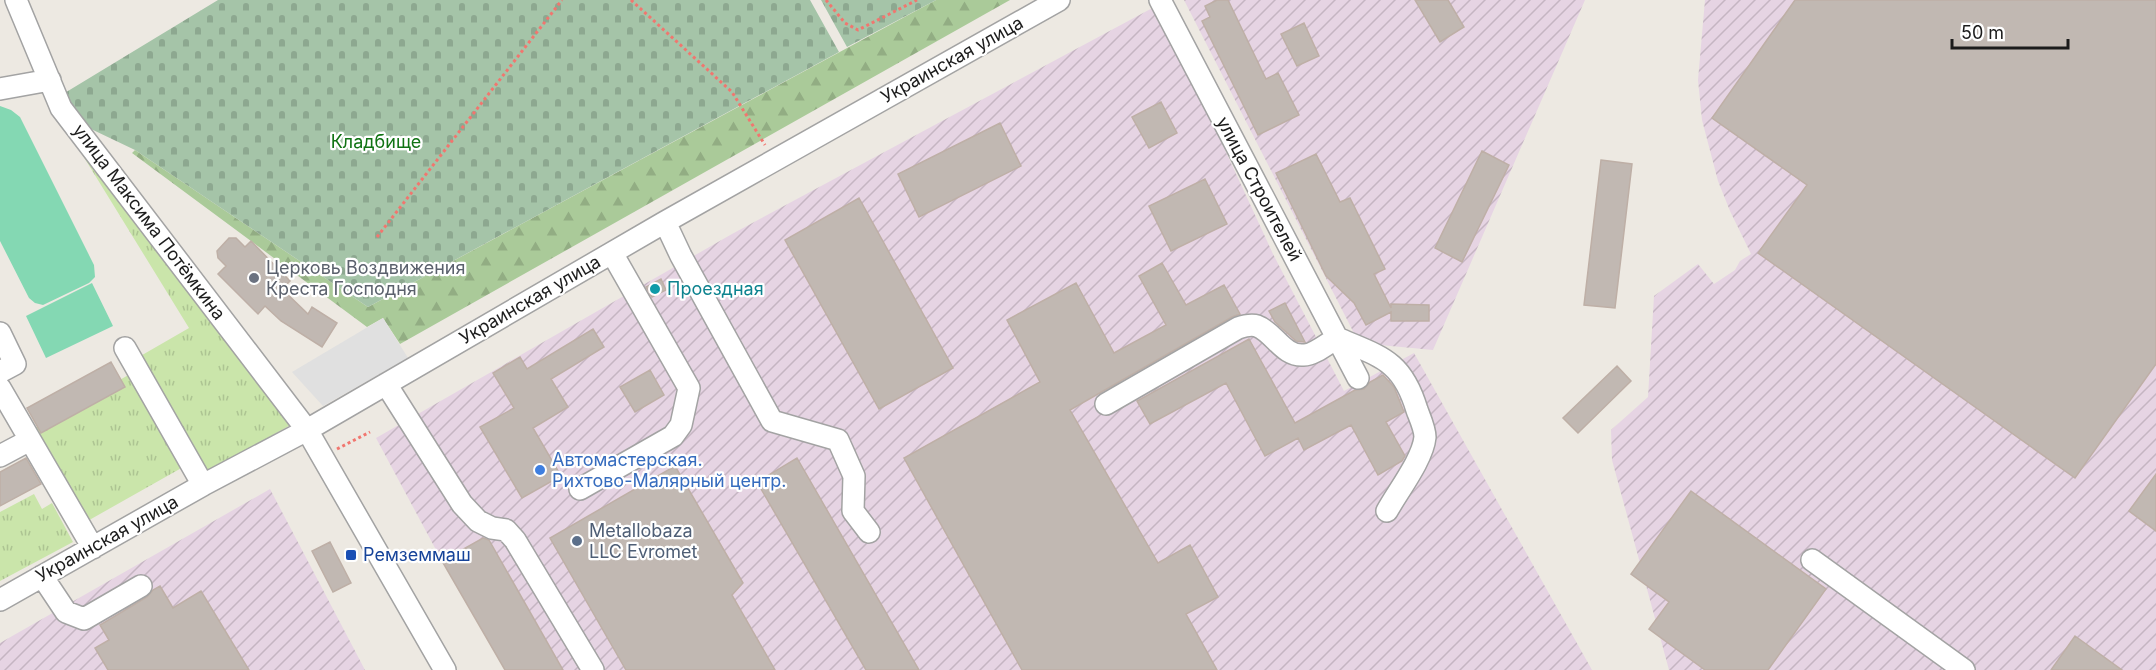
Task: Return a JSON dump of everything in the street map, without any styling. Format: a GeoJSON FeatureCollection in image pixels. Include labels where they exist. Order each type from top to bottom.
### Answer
{"type":"FeatureCollection","features":[{"type":"Feature","properties":{"kind":"street","name":"улица Максима Потёмкина"},"geometry":{"type":"LineString","coordinates":[[16,0],[61,108],[307,430],[445,670]]}},
{"type":"Feature","properties":{"kind":"street","name":"Украинская улица"},"geometry":{"type":"LineString","coordinates":[[0,600],[203,485],[307,430],[665,222],[1059,0]]}},
{"type":"Feature","properties":{"kind":"street","name":"улица Строителей"},"geometry":{"type":"LineString","coordinates":[[1160,0],[1358,378]]}},
{"type":"Feature","properties":{"kind":"street"},"geometry":{"type":"LineString","coordinates":[[0,90],[50,80]]}},
{"type":"Feature","properties":{"kind":"street"},"geometry":{"type":"LineString","coordinates":[[665,222],[681,256],[771,421],[838,440],[854,476],[854,511],[869,532]]}},
{"type":"Feature","properties":{"kind":"street"},"geometry":{"type":"LineString","coordinates":[[580,489],[673,436],[681,425],[689,388],[612,253]]}},
{"type":"Feature","properties":{"kind":"street"},"geometry":{"type":"LineString","coordinates":[[1106,404],[1238,328],[1248,325],[1258,326],[1285,349],[1306,356],[1337,338],[1386,359],[1398,370],[1414,398],[1425,436],[1418,457],[1387,511]]}},
{"type":"Feature","properties":{"kind":"street"},"geometry":{"type":"LineString","coordinates":[[0,333],[15,364],[0,372]]}},
{"type":"Feature","properties":{"kind":"street"},"geometry":{"type":"LineString","coordinates":[[125,348],[203,485]]}},
{"type":"Feature","properties":{"kind":"street"},"geometry":{"type":"LineString","coordinates":[[386,384],[462,504],[478,521],[492,528],[506,530],[515,540],[593,670]]}},
{"type":"Feature","properties":{"kind":"street"},"geometry":{"type":"LineString","coordinates":[[0,388],[93,548]]}},
{"type":"Feature","properties":{"kind":"street"},"geometry":{"type":"LineString","coordinates":[[0,456],[30,440]]}},
{"type":"Feature","properties":{"kind":"street"},"geometry":{"type":"LineString","coordinates":[[1812,560],[1964,670]]}},
{"type":"Feature","properties":{"kind":"street"},"geometry":{"type":"LineString","coordinates":[[42,576],[66,612],[84,619],[141,586]]}},
{"type":"Feature","properties":{"kind":"path"},"geometry":{"type":"LineString","coordinates":[[377,237],[562,0]]}},
{"type":"Feature","properties":{"kind":"path"},"geometry":{"type":"LineString","coordinates":[[631,0],[732,92],[765,145]]}},
{"type":"Feature","properties":{"kind":"path"},"geometry":{"type":"LineString","coordinates":[[826,0],[845,23],[858,30],[917,0]]}},
{"type":"Feature","properties":{"kind":"shaded area"},"geometry":{"type":"Polygon","coordinates":[[[1184,0],[1585,0],[1433,350],[1359,343],[1184,0]]]}},
{"type":"Feature","properties":{"kind":"shaded area"},"geometry":{"type":"Polygon","coordinates":[[[1705,0],[2156,0],[2156,670],[1669,670],[1612,460],[1611,430],[1648,397],[1654,296],[1698,264],[1714,284],[1735,270],[1740,261],[1751,254],[1718,181],[1702,120],[1698,80],[1705,0]]]}},
{"type":"Feature","properties":{"kind":"shaded area"},"geometry":{"type":"Polygon","coordinates":[[[1158,5],[1273,254],[1344,391],[1414,353],[1592,670],[505,670],[442,561],[376,438],[732,234],[1158,5]]]}},
{"type":"Feature","properties":{"kind":"shaded area"},"geometry":{"type":"Polygon","coordinates":[[[383,318],[408,358],[323,406],[292,372],[383,318]]]}},
{"type":"Feature","properties":{"kind":"shaded area"},"geometry":{"type":"Polygon","coordinates":[[[270,489],[365,670],[0,670],[0,643],[270,489]]]}},
{"type":"Feature","properties":{"kind":"green space","name":"Кладбище"},"geometry":{"type":"Polygon","coordinates":[[[218,0],[810,0],[839,52],[368,307],[135,150],[91,129],[71,110],[63,94],[218,0]]]}},
{"type":"Feature","properties":{"kind":"green space"},"geometry":{"type":"Polygon","coordinates":[[[821,0],[936,0],[847,47],[821,0]]]}},
{"type":"Feature","properties":{"kind":"green space"},"geometry":{"type":"Polygon","coordinates":[[[936,0],[1010,0],[400,344],[383,318],[367,327],[132,153],[135,150],[368,307],[936,0]]]}},
{"type":"Feature","properties":{"kind":"green space"},"geometry":{"type":"Polygon","coordinates":[[[0,106],[20,117],[94,265],[95,277],[89,283],[43,305],[29,298],[0,241],[0,106]]]}},
{"type":"Feature","properties":{"kind":"green space"},"geometry":{"type":"Polygon","coordinates":[[[61,120],[294,423],[206,473],[137,358],[189,328],[61,120]]]}},
{"type":"Feature","properties":{"kind":"green space"},"geometry":{"type":"Polygon","coordinates":[[[92,283],[113,326],[46,358],[26,316],[92,283]]]}},
{"type":"Feature","properties":{"kind":"green space"},"geometry":{"type":"Polygon","coordinates":[[[132,373],[185,466],[84,523],[31,430],[132,373]]]}},
{"type":"Feature","properties":{"kind":"green space"},"geometry":{"type":"Polygon","coordinates":[[[34,494],[42,509],[52,503],[73,542],[0,581],[0,512],[34,494]]]}},
{"type":"Feature","properties":{"kind":"building"},"geometry":{"type":"Polygon","coordinates":[[[1217,0],[1228,0],[1266,79],[1278,73],[1299,115],[1258,135],[1202,21],[1210,17],[1205,6],[1217,0]]]}},
{"type":"Feature","properties":{"kind":"building"},"geometry":{"type":"Polygon","coordinates":[[[1415,0],[1448,0],[1464,27],[1440,42],[1415,0]]]}},
{"type":"Feature","properties":{"kind":"building"},"geometry":{"type":"Polygon","coordinates":[[[1795,0],[2156,0],[2156,364],[2075,478],[1758,253],[1807,185],[1712,118],[1795,0]]]}},
{"type":"Feature","properties":{"kind":"building"},"geometry":{"type":"Polygon","coordinates":[[[1304,23],[1319,56],[1297,66],[1281,34],[1304,23]]]}},
{"type":"Feature","properties":{"kind":"building"},"geometry":{"type":"Polygon","coordinates":[[[1161,102],[1177,133],[1149,148],[1132,117],[1161,102]]]}},
{"type":"Feature","properties":{"kind":"building"},"geometry":{"type":"Polygon","coordinates":[[[1000,123],[1021,166],[919,217],[898,174],[1000,123]]]}},
{"type":"Feature","properties":{"kind":"building"},"geometry":{"type":"Polygon","coordinates":[[[1482,151],[1509,165],[1462,262],[1435,248],[1482,151]]]}},
{"type":"Feature","properties":{"kind":"building"},"geometry":{"type":"Polygon","coordinates":[[[1316,154],[1340,202],[1350,198],[1385,269],[1374,274],[1391,308],[1391,304],[1429,305],[1429,321],[1391,321],[1391,312],[1366,325],[1354,303],[1326,276],[1276,173],[1316,154]]]}},
{"type":"Feature","properties":{"kind":"building"},"geometry":{"type":"Polygon","coordinates":[[[1601,160],[1632,164],[1615,308],[1584,305],[1601,160]]]}},
{"type":"Feature","properties":{"kind":"building"},"geometry":{"type":"Polygon","coordinates":[[[1205,179],[1227,224],[1171,251],[1149,206],[1205,179]]]}},
{"type":"Feature","properties":{"kind":"building"},"geometry":{"type":"Polygon","coordinates":[[[859,198],[953,368],[879,409],[785,240],[859,198]]]}},
{"type":"Feature","properties":{"kind":"building","name":"Церковь Воздвижения Креста Господня"},"geometry":{"type":"Polygon","coordinates":[[[229,238],[236,238],[245,247],[251,241],[290,281],[282,289],[308,314],[312,307],[337,323],[322,347],[281,321],[265,306],[258,314],[218,274],[226,266],[218,258],[217,251],[229,238]]]}},
{"type":"Feature","properties":{"kind":"building"},"geometry":{"type":"Polygon","coordinates":[[[1162,263],[1186,305],[1224,285],[1240,314],[1070,410],[1158,563],[1190,545],[1218,597],[1186,614],[1217,670],[1022,670],[904,458],[1040,382],[1007,320],[1076,283],[1114,353],[1166,325],[1139,276],[1162,263]]]}},
{"type":"Feature","properties":{"kind":"building","name":"Проездная"},"geometry":{"type":"Polygon","coordinates":[[[661,279],[666,290],[652,297],[646,287],[661,279]]]}},
{"type":"Feature","properties":{"kind":"building"},"geometry":{"type":"Polygon","coordinates":[[[1285,303],[1305,342],[1296,341],[1275,322],[1269,311],[1285,303]]]}},
{"type":"Feature","properties":{"kind":"building"},"geometry":{"type":"Polygon","coordinates":[[[593,329],[604,347],[551,379],[568,407],[533,428],[561,476],[522,498],[480,427],[514,408],[493,373],[520,357],[527,369],[593,329]]]}},
{"type":"Feature","properties":{"kind":"building"},"geometry":{"type":"Polygon","coordinates":[[[1249,339],[1295,423],[1355,390],[1364,389],[1370,382],[1383,375],[1394,387],[1404,412],[1386,422],[1405,456],[1402,461],[1378,475],[1351,425],[1304,450],[1298,438],[1265,456],[1226,383],[1150,424],[1137,401],[1249,339]]]}},
{"type":"Feature","properties":{"kind":"building"},"geometry":{"type":"Polygon","coordinates":[[[111,362],[125,387],[41,433],[27,408],[111,362]]]}},
{"type":"Feature","properties":{"kind":"building"},"geometry":{"type":"Polygon","coordinates":[[[1617,366],[1631,381],[1578,433],[1563,418],[1617,366]]]}},
{"type":"Feature","properties":{"kind":"building"},"geometry":{"type":"Polygon","coordinates":[[[650,370],[664,395],[635,412],[620,387],[650,370]]]}},
{"type":"Feature","properties":{"kind":"building"},"geometry":{"type":"Polygon","coordinates":[[[26,458],[41,484],[0,506],[0,472],[26,458]]]}},
{"type":"Feature","properties":{"kind":"building"},"geometry":{"type":"Polygon","coordinates":[[[797,458],[919,670],[866,670],[757,482],[797,458]]]}},
{"type":"Feature","properties":{"kind":"building"},"geometry":{"type":"Polygon","coordinates":[[[675,466],[743,583],[732,595],[775,670],[626,670],[550,538],[675,466]]]}},
{"type":"Feature","properties":{"kind":"building"},"geometry":{"type":"Polygon","coordinates":[[[2156,474],[2156,531],[2129,511],[2156,474]]]}},
{"type":"Feature","properties":{"kind":"building"},"geometry":{"type":"Polygon","coordinates":[[[1691,491],[1826,589],[1768,670],[1705,670],[1649,629],[1669,602],[1631,574],[1691,491]]]}},
{"type":"Feature","properties":{"kind":"building"},"geometry":{"type":"Polygon","coordinates":[[[483,538],[489,540],[563,670],[505,670],[442,561],[483,538]]]}},
{"type":"Feature","properties":{"kind":"building"},"geometry":{"type":"Polygon","coordinates":[[[330,542],[351,583],[333,592],[312,551],[330,542]]]}},
{"type":"Feature","properties":{"kind":"building"},"geometry":{"type":"Polygon","coordinates":[[[160,586],[173,608],[201,591],[249,670],[108,670],[95,648],[109,640],[100,625],[147,597],[160,586]]]}},
{"type":"Feature","properties":{"kind":"building"},"geometry":{"type":"Polygon","coordinates":[[[2075,636],[2122,670],[2051,670],[2075,636]]]}},
{"type":"Feature","properties":{"kind":"place","name":"Церковь Воздвижения Креста Господня"},"geometry":{"type":"Point","coordinates":[254,278]}},
{"type":"Feature","properties":{"kind":"place","name":"Проездная"},"geometry":{"type":"Point","coordinates":[655,289]}},
{"type":"Feature","properties":{"kind":"place","name":"Автомастерская. Рихтово-Малярный центр."},"geometry":{"type":"Point","coordinates":[540,470]}},
{"type":"Feature","properties":{"kind":"place","name":"Metallobaza LLC Evromet"},"geometry":{"type":"Point","coordinates":[577,541]}},
{"type":"Feature","properties":{"kind":"place","name":"Ремземмаш"},"geometry":{"type":"Point","coordinates":[351,555]}}]}
